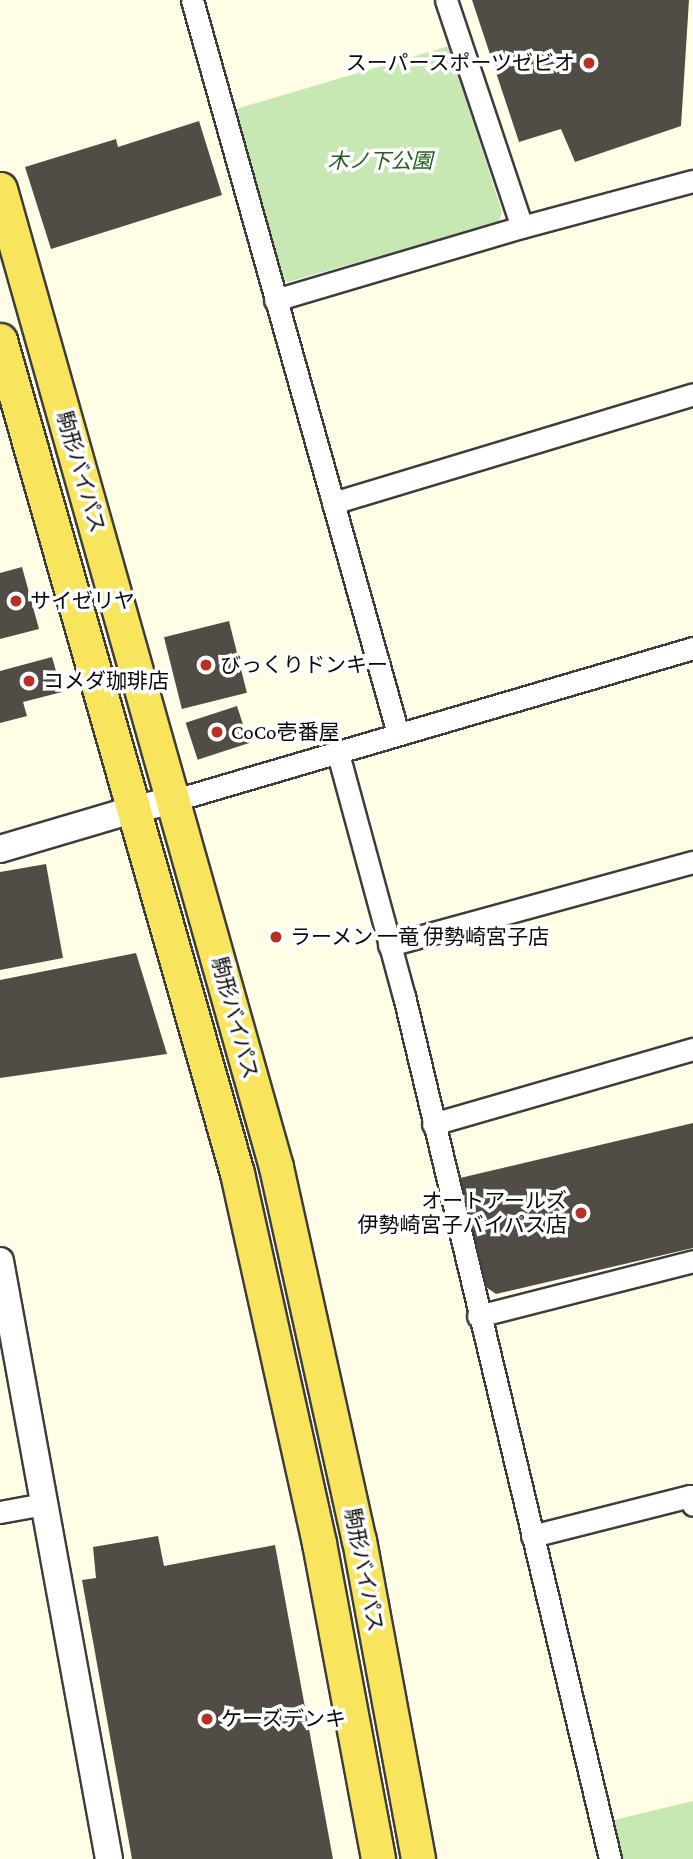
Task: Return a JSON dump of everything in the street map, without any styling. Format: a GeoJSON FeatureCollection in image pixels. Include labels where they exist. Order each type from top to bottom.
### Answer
{"type":"FeatureCollection","features":[{"type":"Feature","properties":{"kind":"main road","name":"駒形バイパス"},"geometry":{"type":"LineString","coordinates":[[0,189],[175,800],[276,1167],[359,1540],[418,1859]]}},
{"type":"Feature","properties":{"kind":"main road","name":"駒形バイパス"},"geometry":{"type":"LineString","coordinates":[[0,340],[237,1173],[320,1543],[378,1859]]}},
{"type":"Feature","properties":{"kind":"street"},"geometry":{"type":"LineString","coordinates":[[192,0],[398,734]]}},
{"type":"Feature","properties":{"kind":"street"},"geometry":{"type":"LineString","coordinates":[[446,0],[522,227]]}},
{"type":"Feature","properties":{"kind":"street"},"geometry":{"type":"LineString","coordinates":[[275,300],[522,227],[693,181]]}},
{"type":"Feature","properties":{"kind":"street"},"geometry":{"type":"LineString","coordinates":[[333,503],[693,394]]}},
{"type":"Feature","properties":{"kind":"street"},"geometry":{"type":"LineString","coordinates":[[0,849],[693,648]]}},
{"type":"Feature","properties":{"kind":"street"},"geometry":{"type":"LineString","coordinates":[[337,750],[389,945],[610,1859]]}},
{"type":"Feature","properties":{"kind":"street"},"geometry":{"type":"LineString","coordinates":[[389,945],[693,862]]}},
{"type":"Feature","properties":{"kind":"street"},"geometry":{"type":"LineString","coordinates":[[433,1124],[693,1049]]}},
{"type":"Feature","properties":{"kind":"street"},"geometry":{"type":"LineString","coordinates":[[0,1261],[110,1859]]}},
{"type":"Feature","properties":{"kind":"street"},"geometry":{"type":"LineString","coordinates":[[478,1315],[693,1261]]}},
{"type":"Feature","properties":{"kind":"street"},"geometry":{"type":"LineString","coordinates":[[532,1536],[692,1499]]}},
{"type":"Feature","properties":{"kind":"street"},"geometry":{"type":"LineString","coordinates":[[0,1512],[44,1504]]}},
{"type":"Feature","properties":{"kind":"green space","name":"木ノ下公園"},"geometry":{"type":"Polygon","coordinates":[[[449,46],[502,212],[499,222],[288,282],[281,279],[236,109],[449,46]]]}},
{"type":"Feature","properties":{"kind":"green space"},"geometry":{"type":"Polygon","coordinates":[[[693,1801],[693,1859],[623,1859],[614,1820],[693,1801]]]}},
{"type":"Feature","properties":{"kind":"building","name":"スーパースポーツゼビオ"},"geometry":{"type":"Polygon","coordinates":[[[472,0],[689,0],[681,126],[575,162],[561,129],[519,142],[472,0]]]}},
{"type":"Feature","properties":{"kind":"building"},"geometry":{"type":"Polygon","coordinates":[[[199,121],[222,195],[51,249],[25,167],[116,139],[118,147],[199,121]]]}},
{"type":"Feature","properties":{"kind":"building","name":"サイゼリヤ"},"geometry":{"type":"Polygon","coordinates":[[[22,567],[39,629],[0,639],[0,573],[22,567]]]}},
{"type":"Feature","properties":{"kind":"building","name":"びっくりドンキー"},"geometry":{"type":"Polygon","coordinates":[[[229,621],[247,693],[182,709],[164,637],[229,621]]]}},
{"type":"Feature","properties":{"kind":"building","name":"コメダ珈琲店"},"geometry":{"type":"Polygon","coordinates":[[[52,657],[62,692],[23,702],[27,716],[0,723],[0,671],[52,657]]]}},
{"type":"Feature","properties":{"kind":"building","name":"CoCo壱番屋"},"geometry":{"type":"Polygon","coordinates":[[[237,706],[249,743],[198,760],[186,723],[237,706]]]}},
{"type":"Feature","properties":{"kind":"building"},"geometry":{"type":"Polygon","coordinates":[[[46,864],[63,958],[0,970],[0,872],[46,864]]]}},
{"type":"Feature","properties":{"kind":"building"},"geometry":{"type":"Polygon","coordinates":[[[136,953],[167,1054],[0,1078],[0,980],[136,953]]]}},
{"type":"Feature","properties":{"kind":"building","name":"オートアールズ 伊勢崎宮子バイパス店"},"geometry":{"type":"Polygon","coordinates":[[[693,1123],[693,1248],[496,1294],[486,1287],[460,1178],[693,1123]]]}},
{"type":"Feature","properties":{"kind":"building","name":"ケーズデンキ"},"geometry":{"type":"Polygon","coordinates":[[[158,1536],[164,1566],[275,1545],[333,1859],[132,1859],[82,1580],[96,1578],[93,1547],[158,1536]]]}},
{"type":"Feature","properties":{"kind":"place","name":"スーパースポーツゼビオ"},"geometry":{"type":"Point","coordinates":[589,63]}},
{"type":"Feature","properties":{"kind":"place","name":"サイゼリヤ"},"geometry":{"type":"Point","coordinates":[16,601]}},
{"type":"Feature","properties":{"kind":"place","name":"びっくりドンキー"},"geometry":{"type":"Point","coordinates":[206,665]}},
{"type":"Feature","properties":{"kind":"place","name":"コメダ珈琲店"},"geometry":{"type":"Point","coordinates":[29,681]}},
{"type":"Feature","properties":{"kind":"place","name":"CoCo壱番屋"},"geometry":{"type":"Point","coordinates":[217,732]}},
{"type":"Feature","properties":{"kind":"place","name":"ラーメン 一竜 伊勢崎宮子店"},"geometry":{"type":"Point","coordinates":[276,937]}},
{"type":"Feature","properties":{"kind":"place","name":"オートアールズ 伊勢崎宮子バイパス店"},"geometry":{"type":"Point","coordinates":[581,1213]}},
{"type":"Feature","properties":{"kind":"place","name":"ケーズデンキ"},"geometry":{"type":"Point","coordinates":[207,1719]}}]}
